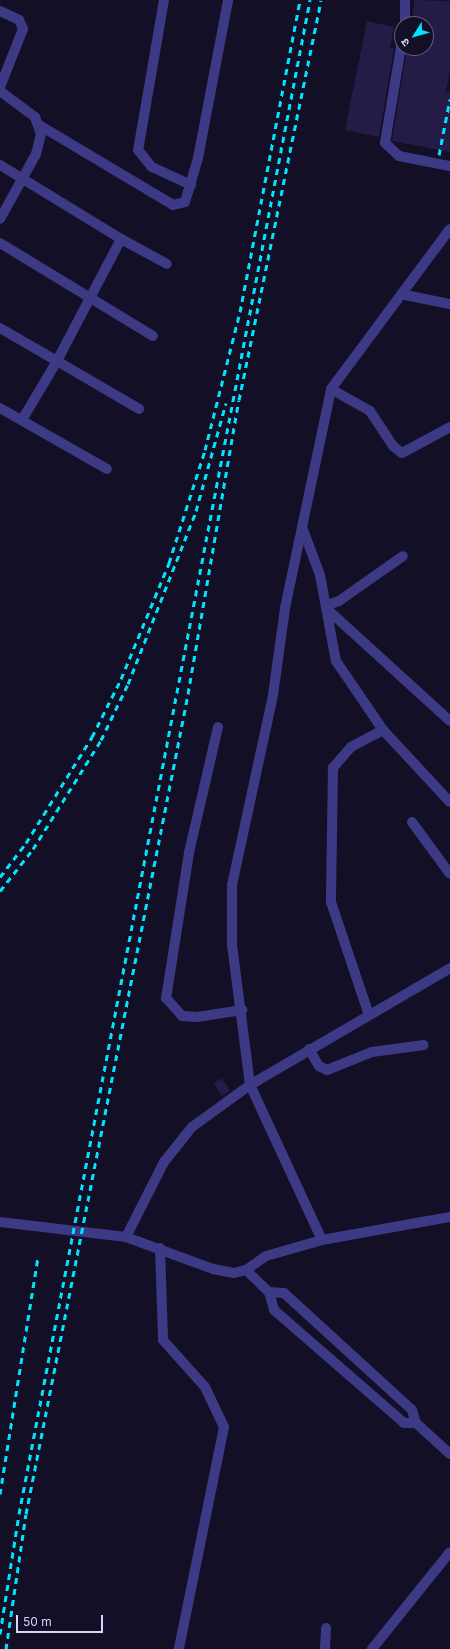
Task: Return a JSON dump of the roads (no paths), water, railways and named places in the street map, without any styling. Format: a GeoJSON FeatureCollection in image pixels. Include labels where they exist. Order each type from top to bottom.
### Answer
{"type":"FeatureCollection","features":[{"type":"Feature","properties":{"kind":"street"},"geometry":{"type":"LineString","coordinates":[[164,0],[138,150],[152,167],[191,185]]}},
{"type":"Feature","properties":{"kind":"street"},"geometry":{"type":"LineString","coordinates":[[0,90],[22,105],[39,125],[172,205],[185,202],[191,185],[228,0]]}},
{"type":"Feature","properties":{"kind":"street"},"geometry":{"type":"LineString","coordinates":[[405,0],[405,16]]}},
{"type":"Feature","properties":{"kind":"street"},"geometry":{"type":"LineString","coordinates":[[0,11],[18,20],[23,29],[0,87]]}},
{"type":"Feature","properties":{"kind":"street"},"geometry":{"type":"LineString","coordinates":[[400,56],[385,143],[399,156],[450,166]]}},
{"type":"Feature","properties":{"kind":"street"},"geometry":{"type":"LineString","coordinates":[[0,219],[41,144],[39,125]]}},
{"type":"Feature","properties":{"kind":"street"},"geometry":{"type":"LineString","coordinates":[[0,165],[25,175],[121,239],[167,264]]}},
{"type":"Feature","properties":{"kind":"street"},"geometry":{"type":"LineString","coordinates":[[322,1240],[250,1085],[242,1010],[232,945],[232,885],[273,695],[285,608],[330,389],[405,295],[450,229]]}},
{"type":"Feature","properties":{"kind":"street"},"geometry":{"type":"LineString","coordinates":[[22,420],[57,361],[121,239]]}},
{"type":"Feature","properties":{"kind":"street"},"geometry":{"type":"LineString","coordinates":[[0,244],[89,299],[153,336]]}},
{"type":"Feature","properties":{"kind":"street"},"geometry":{"type":"LineString","coordinates":[[405,295],[450,304]]}},
{"type":"Feature","properties":{"kind":"street"},"geometry":{"type":"LineString","coordinates":[[0,328],[139,409]]}},
{"type":"Feature","properties":{"kind":"street"},"geometry":{"type":"LineString","coordinates":[[330,389],[370,411],[393,446],[402,453],[450,427]]}},
{"type":"Feature","properties":{"kind":"street"},"geometry":{"type":"LineString","coordinates":[[0,408],[107,469]]}},
{"type":"Feature","properties":{"kind":"street"},"geometry":{"type":"LineString","coordinates":[[302,527],[315,553],[341,674],[383,730],[450,802]]}},
{"type":"Feature","properties":{"kind":"street"},"geometry":{"type":"LineString","coordinates":[[327,607],[339,601],[403,556]]}},
{"type":"Feature","properties":{"kind":"street"},"geometry":{"type":"LineString","coordinates":[[327,607],[450,721]]}},
{"type":"Feature","properties":{"kind":"street"},"geometry":{"type":"LineString","coordinates":[[218,727],[189,853],[166,998],[182,1016],[197,1018],[242,1010]]}},
{"type":"Feature","properties":{"kind":"street"},"geometry":{"type":"LineString","coordinates":[[370,1015],[331,902],[333,768],[351,747],[383,730]]}},
{"type":"Feature","properties":{"kind":"street"},"geometry":{"type":"LineString","coordinates":[[412,822],[450,874]]}},
{"type":"Feature","properties":{"kind":"street"},"geometry":{"type":"LineString","coordinates":[[126,1237],[164,1162],[192,1127],[250,1085],[450,968]]}},
{"type":"Feature","properties":{"kind":"street"},"geometry":{"type":"LineString","coordinates":[[310,1049],[319,1066],[327,1070],[372,1052],[424,1045]]}},
{"type":"Feature","properties":{"kind":"street"},"geometry":{"type":"LineString","coordinates":[[0,1222],[126,1237],[160,1248],[213,1269],[234,1273],[246,1270],[266,1256],[322,1240],[450,1217]]}},
{"type":"Feature","properties":{"kind":"street"},"geometry":{"type":"LineString","coordinates":[[160,1248],[163,1340],[205,1387],[224,1427],[179,1649]]}},
{"type":"Feature","properties":{"kind":"street"},"geometry":{"type":"LineString","coordinates":[[246,1270],[269,1292],[274,1310],[404,1423],[416,1423]]}},
{"type":"Feature","properties":{"kind":"street"},"geometry":{"type":"LineString","coordinates":[[269,1292],[284,1293],[412,1410],[416,1423],[450,1454]]}},
{"type":"Feature","properties":{"kind":"street"},"geometry":{"type":"LineString","coordinates":[[372,1649],[450,1552]]}},
{"type":"Feature","properties":{"kind":"street"},"geometry":{"type":"LineString","coordinates":[[325,1649],[326,1628]]}},
{"type":"Feature","properties":{"kind":"railway"},"geometry":{"type":"LineString","coordinates":[[0,877],[26,843],[92,737],[121,679],[169,563],[205,450],[240,312],[300,0]]}},
{"type":"Feature","properties":{"kind":"railway"},"geometry":{"type":"LineString","coordinates":[[0,1634],[19,1514],[310,0]]}},
{"type":"Feature","properties":{"kind":"railway"},"geometry":{"type":"LineString","coordinates":[[6,1649],[26,1514],[188,694],[239,400],[321,0]]}},
{"type":"Feature","properties":{"kind":"railway"},"geometry":{"type":"LineString","coordinates":[[439,155],[450,99]]}},
{"type":"Feature","properties":{"kind":"railway"},"geometry":{"type":"LineString","coordinates":[[0,891],[33,849],[101,740],[128,684],[196,511],[226,403]]}},
{"type":"Feature","properties":{"kind":"railway"},"geometry":{"type":"LineString","coordinates":[[0,1494],[38,1258]]}}]}
